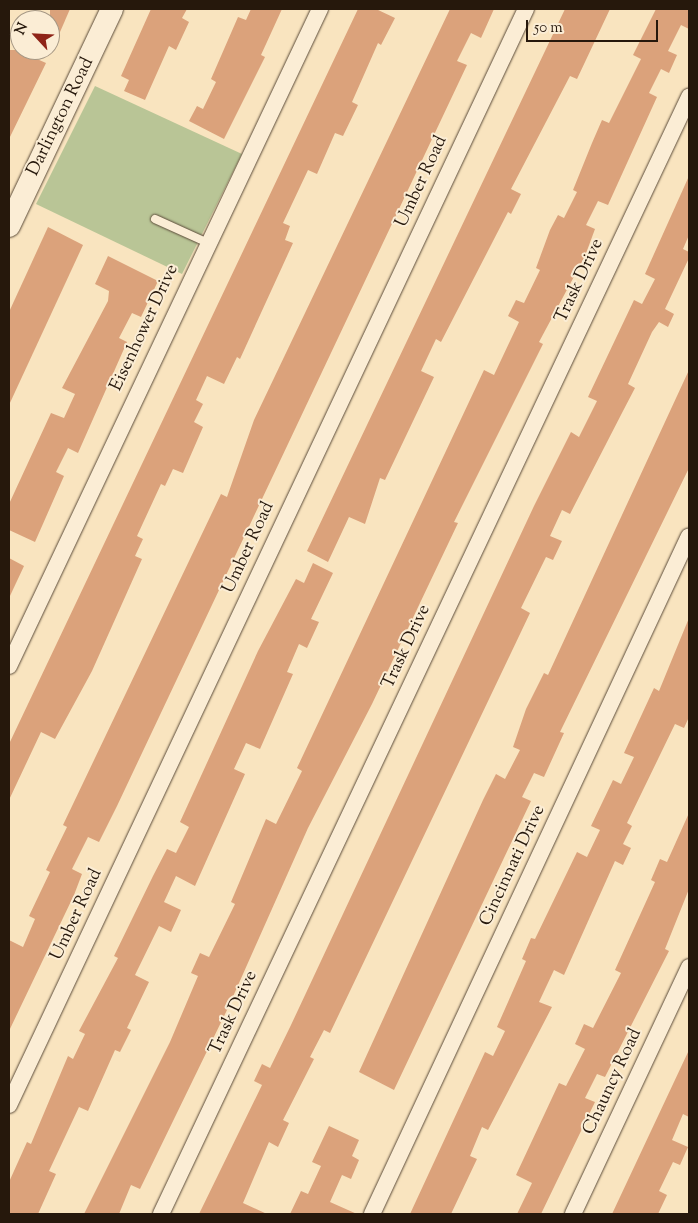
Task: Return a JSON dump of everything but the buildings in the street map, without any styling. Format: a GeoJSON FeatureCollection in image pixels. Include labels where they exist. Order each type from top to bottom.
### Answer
{"type":"FeatureCollection","features":[{"type":"Feature","properties":{"kind":"street","name":"Darlington Road"},"geometry":{"type":"LineString","coordinates":[[9,226],[112,9]]}},
{"type":"Feature","properties":{"kind":"street","name":"Eisenhower Drive"},"geometry":{"type":"LineString","coordinates":[[9,666],[320,9]]}},
{"type":"Feature","properties":{"kind":"street","name":"Umber Road"},"geometry":{"type":"LineString","coordinates":[[9,1105],[526,9]]}},
{"type":"Feature","properties":{"kind":"street","name":"Trask Drive"},"geometry":{"type":"LineString","coordinates":[[161,1214],[689,97]]}},
{"type":"Feature","properties":{"kind":"street","name":"Cincinnati Drive"},"geometry":{"type":"LineString","coordinates":[[372,1214],[689,536]]}},
{"type":"Feature","properties":{"kind":"street","name":"Chauncy Road"},"geometry":{"type":"LineString","coordinates":[[573,1214],[689,967]]}},
{"type":"Feature","properties":{"kind":"lane"},"geometry":{"type":"LineString","coordinates":[[155,219],[208,243]]}},
{"type":"Feature","properties":{"kind":"green space"},"geometry":{"type":"Polygon","coordinates":[[[95,86],[242,154],[182,274],[36,204],[95,86]]]}}]}
